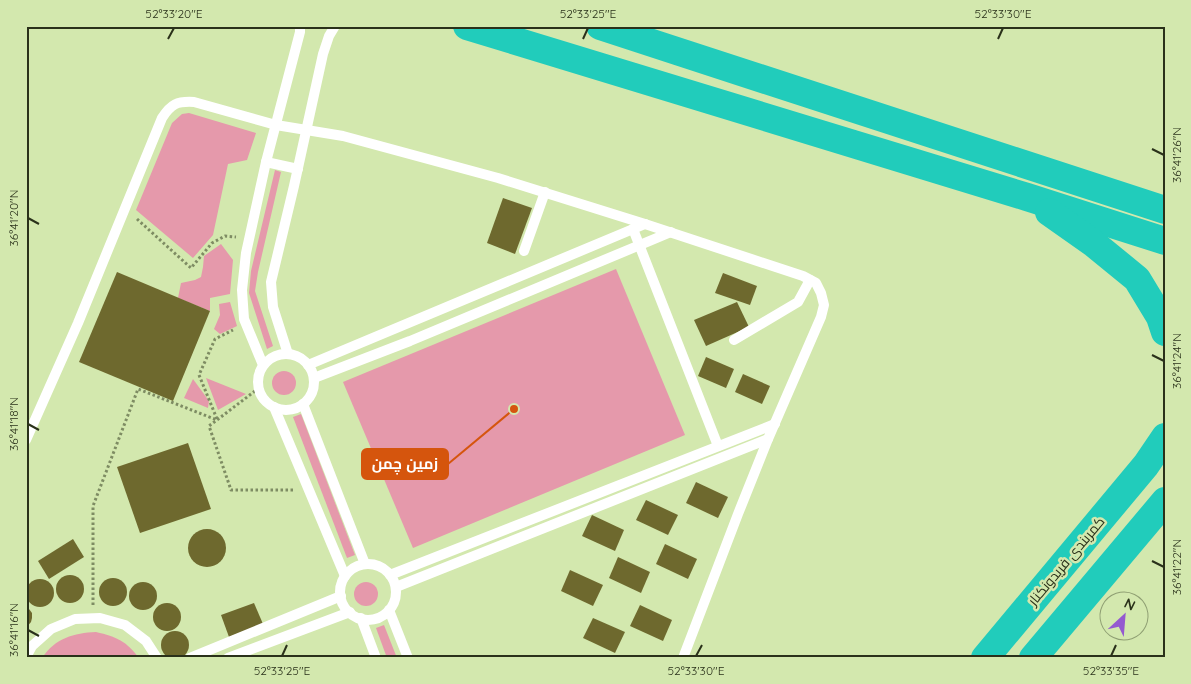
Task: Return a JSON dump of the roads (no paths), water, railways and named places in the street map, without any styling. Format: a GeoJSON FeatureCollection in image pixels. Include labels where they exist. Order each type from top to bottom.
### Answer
{"type":"FeatureCollection","features":[{"type":"Feature","properties":{"kind":"highway"},"geometry":{"type":"LineString","coordinates":[[467,26],[1165,241]]}},
{"type":"Feature","properties":{"kind":"highway"},"geometry":{"type":"LineString","coordinates":[[600,26],[1165,210]]}},
{"type":"Feature","properties":{"kind":"highway"},"geometry":{"type":"LineString","coordinates":[[1027,197],[1093,243],[1137,279],[1160,317],[1165,332]]}},
{"type":"Feature","properties":{"kind":"highway"},"geometry":{"type":"LineString","coordinates":[[1146,465],[1165,415]]}},
{"type":"Feature","properties":{"kind":"highway"},"geometry":{"type":"LineString","coordinates":[[1146,465],[1165,437]]}},
{"type":"Feature","properties":{"kind":"highway","name":"کمربندی فریدونکنار"},"geometry":{"type":"LineString","coordinates":[[985,658],[1146,465]]}},
{"type":"Feature","properties":{"kind":"highway"},"geometry":{"type":"LineString","coordinates":[[1033,658],[1165,500]]}},
{"type":"Feature","properties":{"kind":"lane"},"geometry":{"type":"LineString","coordinates":[[263,365],[244,319],[242,290],[246,253],[266,162],[300,26]]}},
{"type":"Feature","properties":{"kind":"lane"},"geometry":{"type":"LineString","coordinates":[[288,354],[273,307],[271,282],[323,54],[329,36],[335,26]]}},
{"type":"Feature","properties":{"kind":"lane"},"geometry":{"type":"LineString","coordinates":[[26,440],[78,323],[162,118],[167,109],[174,104],[194,102],[276,125],[343,136],[498,178],[671,232],[810,280],[816,283],[824,305],[821,317],[738,514],[683,658]]}},
{"type":"Feature","properties":{"kind":"lane"},"geometry":{"type":"LineString","coordinates":[[266,162],[298,169]]}},
{"type":"Feature","properties":{"kind":"lane"},"geometry":{"type":"LineString","coordinates":[[524,251],[545,192]]}},
{"type":"Feature","properties":{"kind":"lane"},"geometry":{"type":"LineString","coordinates":[[308,365],[645,224]]}},
{"type":"Feature","properties":{"kind":"lane"},"geometry":{"type":"LineString","coordinates":[[633,229],[718,446]]}},
{"type":"Feature","properties":{"kind":"lane"},"geometry":{"type":"LineString","coordinates":[[314,378],[671,232]]}},
{"type":"Feature","properties":{"kind":"lane"},"geometry":{"type":"LineString","coordinates":[[734,340],[798,302],[810,280]]}},
{"type":"Feature","properties":{"kind":"lane"},"geometry":{"type":"LineString","coordinates":[[486,290],[493,306]]}},
{"type":"Feature","properties":{"kind":"lane"},"geometry":{"type":"LineString","coordinates":[[403,325],[410,340]]}},
{"type":"Feature","properties":{"kind":"lane"},"geometry":{"type":"LineString","coordinates":[[288,354],[297,356],[311,369],[314,378],[313,388],[303,404],[289,409],[281,409],[267,402],[262,396],[258,380],[263,365],[278,355],[288,354]]}},
{"type":"Feature","properties":{"kind":"lane"},"geometry":{"type":"LineString","coordinates":[[303,404],[365,564]]}},
{"type":"Feature","properties":{"kind":"lane"},"geometry":{"type":"LineString","coordinates":[[274,406],[345,576]]}},
{"type":"Feature","properties":{"kind":"lane"},"geometry":{"type":"LineString","coordinates":[[390,575],[775,424]]}},
{"type":"Feature","properties":{"kind":"lane"},"geometry":{"type":"LineString","coordinates":[[396,587],[768,439]]}},
{"type":"Feature","properties":{"kind":"lane"},"geometry":{"type":"LineString","coordinates":[[560,508],[564,520]]}},
{"type":"Feature","properties":{"kind":"lane"},"geometry":{"type":"LineString","coordinates":[[458,548],[463,560]]}},
{"type":"Feature","properties":{"kind":"lane"},"geometry":{"type":"LineString","coordinates":[[373,564],[381,567],[390,575],[396,587],[396,595],[394,603],[384,615],[376,618],[361,618],[353,615],[342,601],[342,584],[345,576],[357,566],[373,564]]}},
{"type":"Feature","properties":{"kind":"lane"},"geometry":{"type":"LineString","coordinates":[[190,658],[341,596]]}},
{"type":"Feature","properties":{"kind":"lane"},"geometry":{"type":"LineString","coordinates":[[389,610],[408,658]]}},
{"type":"Feature","properties":{"kind":"lane"},"geometry":{"type":"LineString","coordinates":[[228,658],[350,612]]}},
{"type":"Feature","properties":{"kind":"lane"},"geometry":{"type":"LineString","coordinates":[[26,657],[32,646],[51,629],[75,619],[100,618],[125,625],[146,641],[157,658]]}},
{"type":"Feature","properties":{"kind":"lane"},"geometry":{"type":"LineString","coordinates":[[361,618],[376,658]]}},
{"type":"Feature","properties":{"kind":"place","name":"زمین چمن"},"geometry":{"type":"Point","coordinates":[514,409]}}]}
